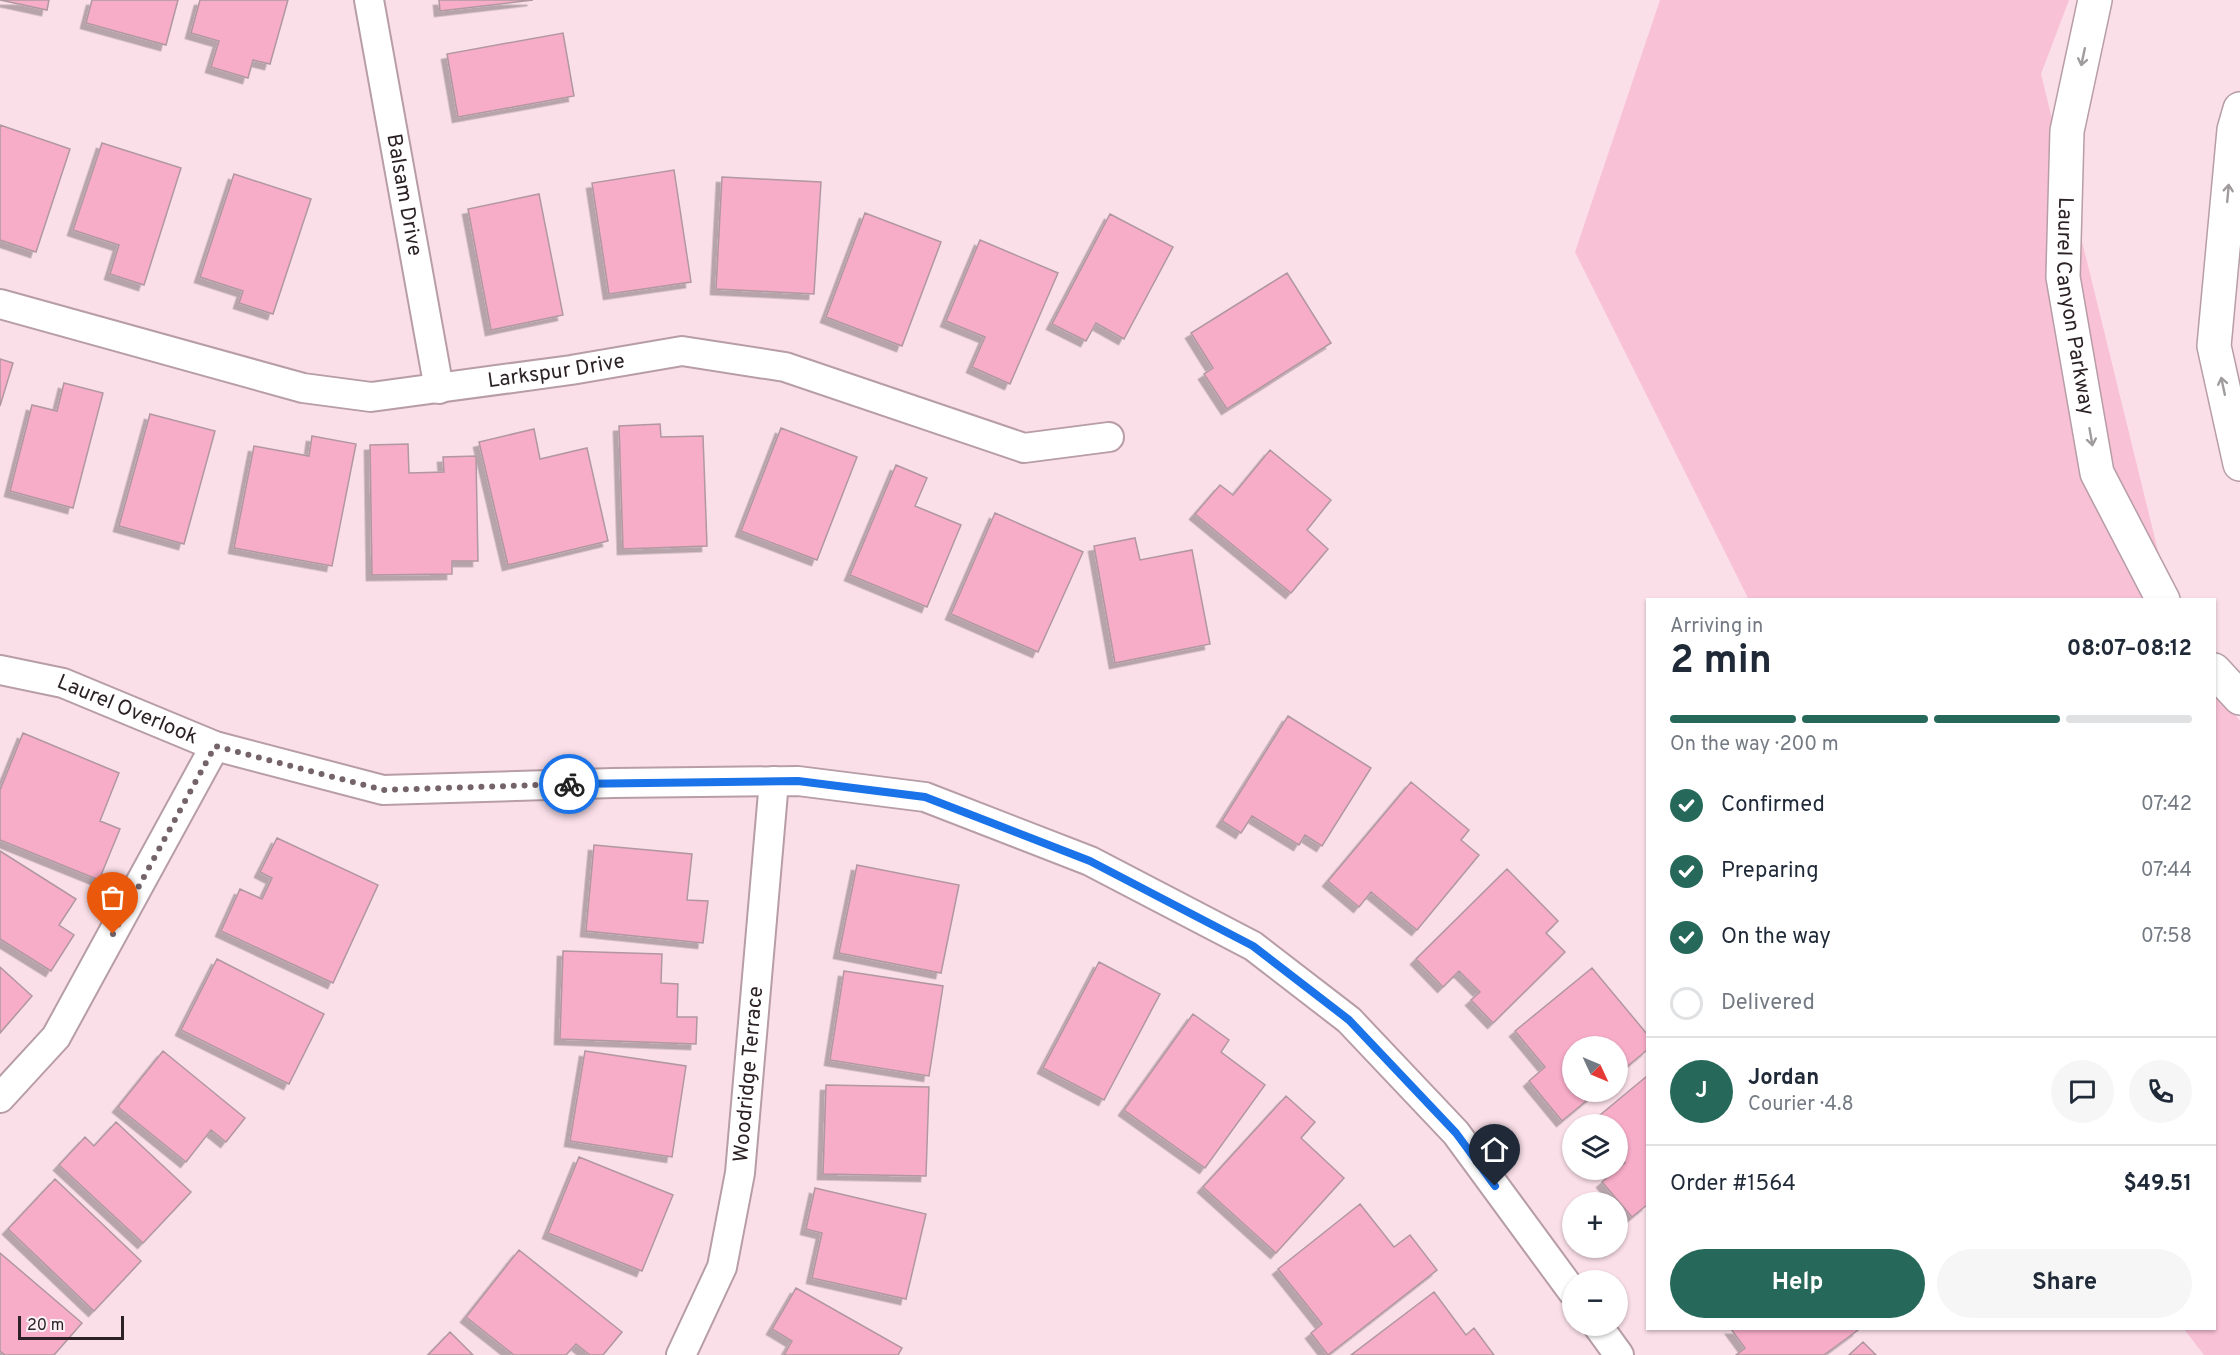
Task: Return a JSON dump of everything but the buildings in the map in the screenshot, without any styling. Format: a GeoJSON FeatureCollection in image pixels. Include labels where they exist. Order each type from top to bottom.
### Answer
{"type":"FeatureCollection","features":[{"type":"Feature","properties":{"kind":"street","name":"Balsam Drive"},"geometry":{"type":"LineString","coordinates":[[369,0],[439,389]]}},
{"type":"Feature","properties":{"kind":"street","name":"Laurel Canyon Parkway"},"geometry":{"type":"LineString","coordinates":[[2095,0],[2067,131],[2063,278],[2097,473],[2162,598]]}},
{"type":"Feature","properties":{"kind":"street"},"geometry":{"type":"LineString","coordinates":[[2240,109],[2234,130],[2214,346],[2240,464]]}},
{"type":"Feature","properties":{"kind":"street","name":"Larkspur Drive"},"geometry":{"type":"LineString","coordinates":[[0,304],[303,388],[371,397],[439,389],[682,351],[785,367],[1024,448],[1109,437]]}},
{"type":"Feature","properties":{"kind":"street","name":"Laurel Overlook"},"geometry":{"type":"LineString","coordinates":[[0,670],[63,683],[215,746],[383,790],[613,783],[798,781],[925,797],[1090,861],[1253,946],[1349,1020],[1456,1133],[1562,1277]]}},
{"type":"Feature","properties":{"kind":"street"},"geometry":{"type":"LineString","coordinates":[[2216,672],[2240,698]]}},
{"type":"Feature","properties":{"kind":"street"},"geometry":{"type":"LineString","coordinates":[[0,1098],[56,1037],[215,746]]}},
{"type":"Feature","properties":{"kind":"street","name":"Woodridge Terrace"},"geometry":{"type":"LineString","coordinates":[[681,1355],[722,1267],[740,1173],[774,781]]}},
{"type":"Feature","properties":{"kind":"street"},"geometry":{"type":"LineString","coordinates":[[1605,1336],[1619,1355]]}},
{"type":"Feature","properties":{"kind":"shaded area"},"geometry":{"type":"Polygon","coordinates":[[[1660,0],[2069,0],[2041,74],[2170,598],[1748,598],[1575,252],[1660,0]]]}},
{"type":"Feature","properties":{"kind":"shaded area"},"geometry":{"type":"Polygon","coordinates":[[[2216,691],[2240,721],[2240,1355],[2204,1355],[2185,1330],[2216,1330],[2216,691]]]}},
{"type":"Feature","properties":{"kind":"way so far"},"geometry":{"type":"LineString","coordinates":[[113,934],[215,746],[383,790],[569,784]]}},
{"type":"Feature","properties":{"kind":"route"},"geometry":{"type":"LineString","coordinates":[[569,784],[798,781],[925,797],[1090,861],[1253,946],[1349,1020],[1456,1133],[1495,1186]]}}]}
